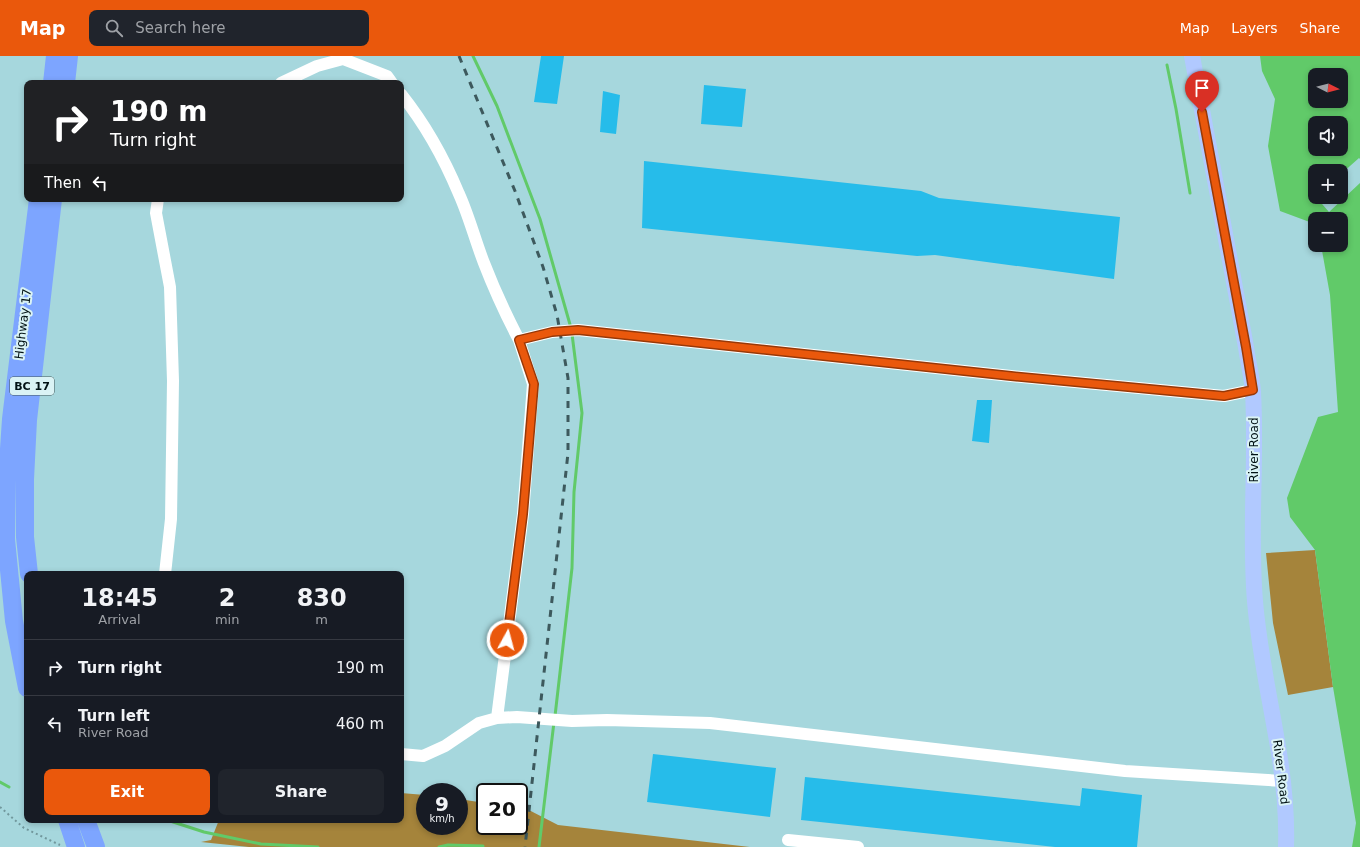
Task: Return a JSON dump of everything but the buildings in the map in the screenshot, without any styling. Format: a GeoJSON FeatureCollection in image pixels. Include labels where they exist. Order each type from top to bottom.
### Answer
{"type":"FeatureCollection","features":[{"type":"Feature","properties":{"kind":"highway"},"geometry":{"type":"LineString","coordinates":[[52,80],[55,56]]}},
{"type":"Feature","properties":{"kind":"highway"},"geometry":{"type":"LineString","coordinates":[[66,80],[69,56]]}},
{"type":"Feature","properties":{"kind":"highway","name":"Highway 17"},"geometry":{"type":"LineString","coordinates":[[24,673],[14,621],[7,546],[7,479],[11,419],[38,202]]}},
{"type":"Feature","properties":{"kind":"highway","name":"Highway 17"},"geometry":{"type":"LineString","coordinates":[[29,571],[25,530],[25,479],[28,420],[53,202]]}},
{"type":"Feature","properties":{"kind":"highway"},"geometry":{"type":"LineString","coordinates":[[68,823],[76,847]]}},
{"type":"Feature","properties":{"kind":"highway"},"geometry":{"type":"LineString","coordinates":[[87,823],[96,847]]}},
{"type":"Feature","properties":{"kind":"main road","name":"River Road"},"geometry":{"type":"LineString","coordinates":[[1192,56],[1253,390],[1255,432],[1253,560],[1255,602],[1263,662],[1280,755],[1283,782],[1286,847]]}},
{"type":"Feature","properties":{"kind":"lane"},"geometry":{"type":"LineString","coordinates":[[287,80],[317,66],[343,59],[387,76],[390,80]]}},
{"type":"Feature","properties":{"kind":"lane"},"geometry":{"type":"LineString","coordinates":[[404,98],[431,136],[460,194],[484,262],[505,313],[519,340],[534,384],[523,514],[496,718]]}},
{"type":"Feature","properties":{"kind":"lane"},"geometry":{"type":"LineString","coordinates":[[158,202],[156,212],[170,287],[173,381],[171,519],[165,571]]}},
{"type":"Feature","properties":{"kind":"lane"},"geometry":{"type":"LineString","coordinates":[[519,340],[552,332],[573,330],[1216,396],[1224,396],[1253,390]]}},
{"type":"Feature","properties":{"kind":"lane"},"geometry":{"type":"LineString","coordinates":[[404,754],[423,756],[445,746],[479,723],[496,718],[517,717],[572,721],[607,720],[710,723],[1125,771],[1283,782]]}},
{"type":"Feature","properties":{"kind":"lane"},"geometry":{"type":"LineString","coordinates":[[788,840],[858,847]]}},
{"type":"Feature","properties":{"kind":"path"},"geometry":{"type":"LineString","coordinates":[[0,807],[24,828],[65,847]]}},
{"type":"Feature","properties":{"kind":"shaded area"},"geometry":{"type":"Polygon","coordinates":[[[1260,56],[1360,56],[1360,847],[1352,847],[1356,823],[1333,687],[1315,550],[1290,517],[1287,498],[1318,417],[1338,412],[1330,295],[1322,252],[1348,252],[1348,212],[1308,212],[1308,221],[1280,211],[1268,146],[1275,99],[1262,71],[1260,56]]]}},
{"type":"Feature","properties":{"kind":"shaded area"},"geometry":{"type":"Polygon","coordinates":[[[1315,550],[1333,687],[1288,695],[1273,623],[1266,553],[1315,550]]]}},
{"type":"Feature","properties":{"kind":"shaded area"},"geometry":{"type":"Polygon","coordinates":[[[404,793],[416,794],[416,835],[468,835],[468,800],[476,802],[476,835],[528,835],[528,810],[558,825],[750,847],[249,847],[201,842],[211,840],[218,823],[404,823],[404,793]]]}},
{"type":"Feature","properties":{"kind":"pier"},"geometry":{"type":"Polygon","coordinates":[[[1359,158],[1360,159],[1360,183],[1348,194],[1348,168],[1359,158]]]}},
{"type":"Feature","properties":{"kind":"pier"},"geometry":{"type":"Polygon","coordinates":[[[1322,204],[1338,204],[1329,212],[1322,204]]]}},
{"type":"Feature","properties":{"kind":"waterway"},"geometry":{"type":"LineString","coordinates":[[473,56],[497,106],[540,219],[571,328]]}},
{"type":"Feature","properties":{"kind":"waterway"},"geometry":{"type":"LineString","coordinates":[[1167,65],[1190,193]]}},
{"type":"Feature","properties":{"kind":"waterway"},"geometry":{"type":"LineString","coordinates":[[555,716],[572,568],[574,492],[582,413],[572,334]]}},
{"type":"Feature","properties":{"kind":"waterway"},"geometry":{"type":"LineString","coordinates":[[539,847],[554,722]]}},
{"type":"Feature","properties":{"kind":"waterway"},"geometry":{"type":"LineString","coordinates":[[0,782],[9,787]]}},
{"type":"Feature","properties":{"kind":"waterway"},"geometry":{"type":"LineString","coordinates":[[176,823],[204,832],[261,844],[318,847]]}},
{"type":"Feature","properties":{"kind":"waterway"},"geometry":{"type":"LineString","coordinates":[[439,847],[448,845],[483,846]]}},
{"type":"Feature","properties":{"kind":"railway"},"geometry":{"type":"LineString","coordinates":[[459,56],[515,191],[543,267],[557,315],[568,378],[568,453],[525,847]]}},
{"type":"Feature","properties":{"kind":"route"},"geometry":{"type":"LineString","coordinates":[[507,640],[523,514],[534,384],[519,340],[552,332],[578,330],[1011,376],[1224,396],[1253,390],[1202,112]]}}]}
